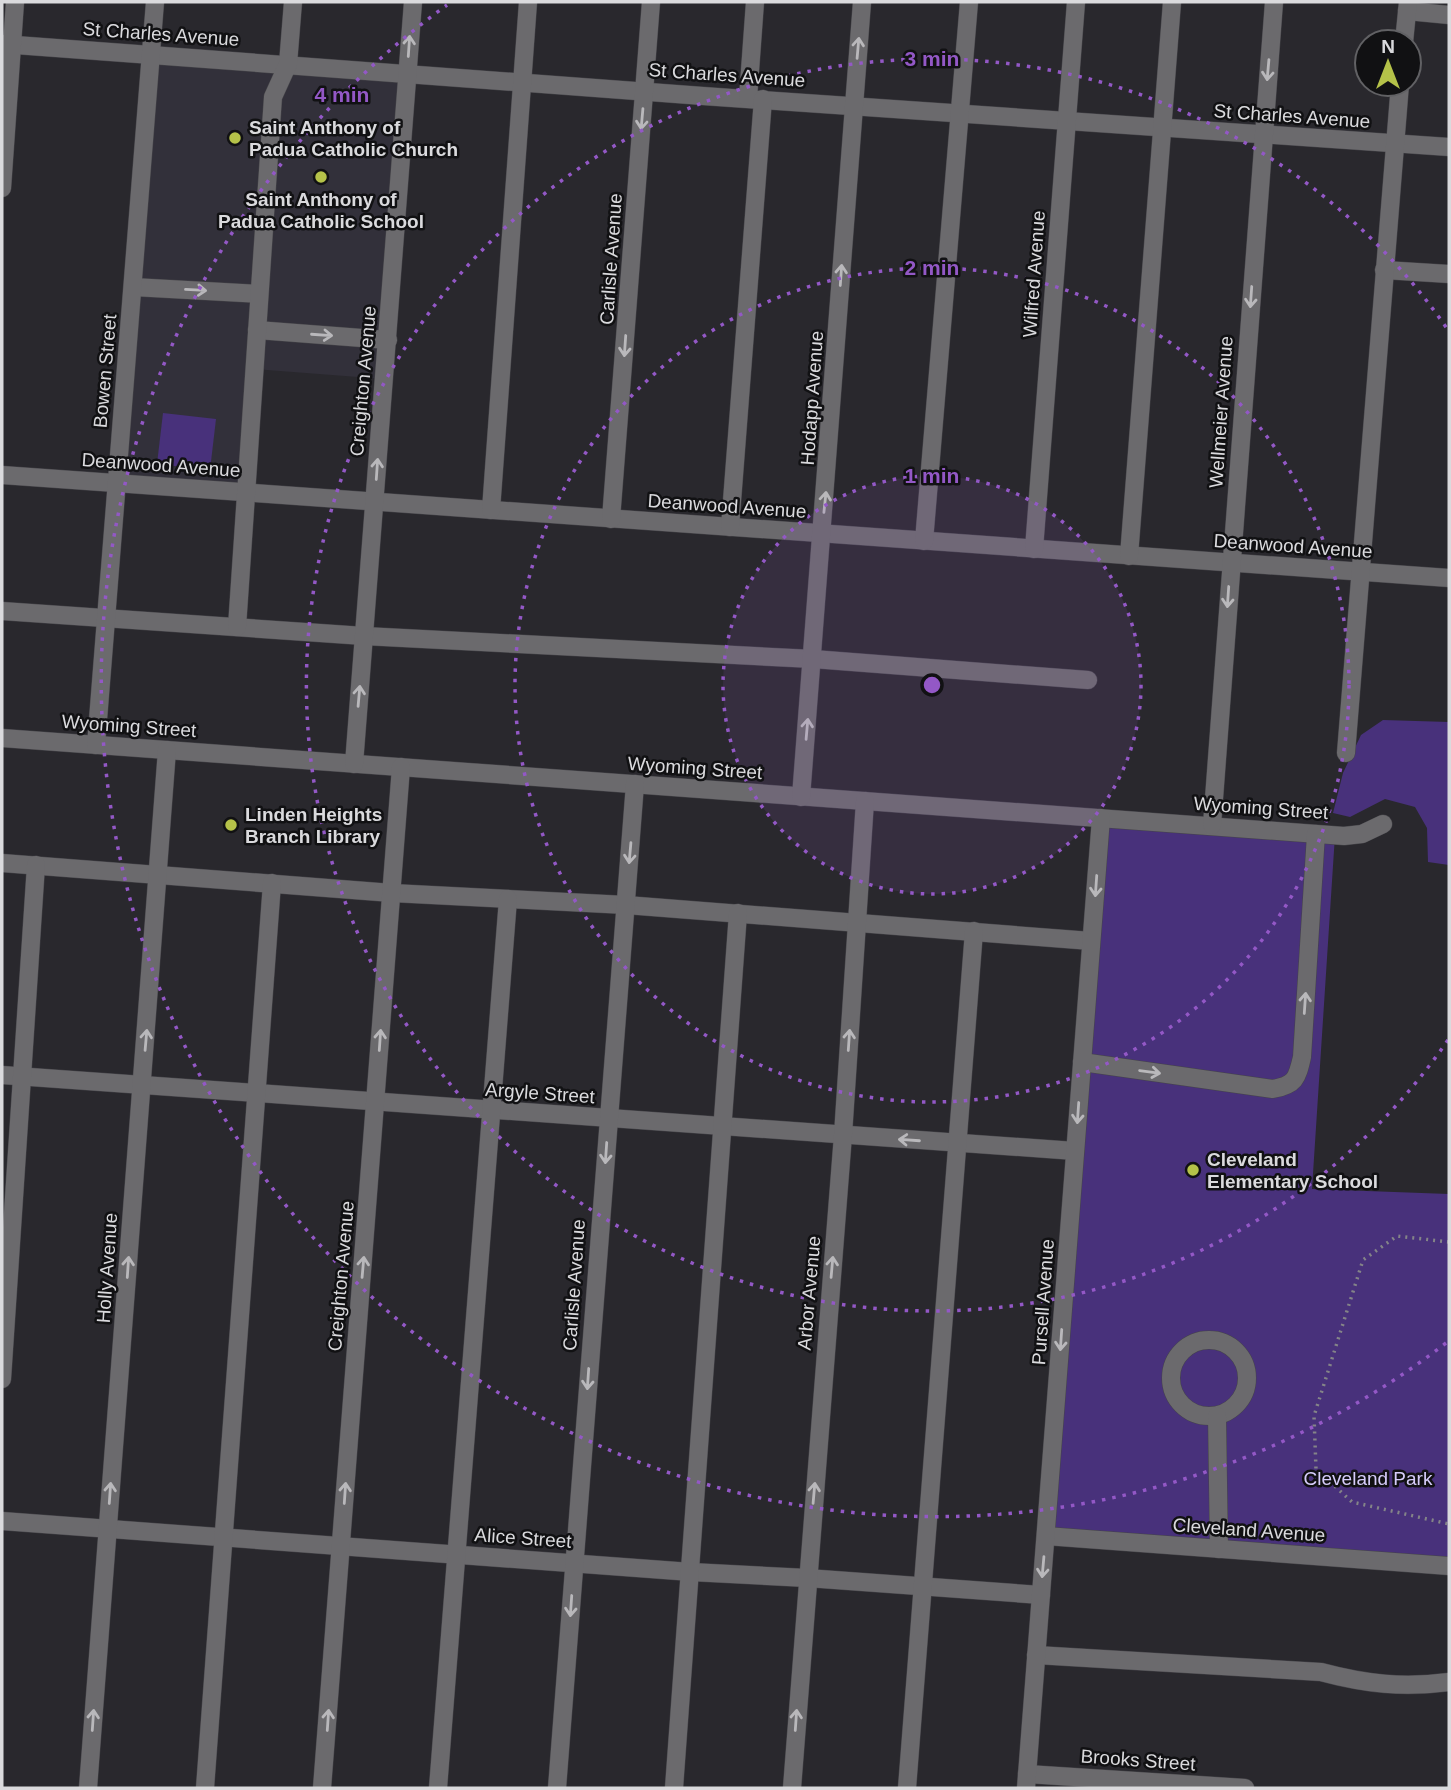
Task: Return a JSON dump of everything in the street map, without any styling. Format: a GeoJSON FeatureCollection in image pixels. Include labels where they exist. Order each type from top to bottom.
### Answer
{"type":"FeatureCollection","features":[{"type":"Feature","properties":{"kind":"street"},"geometry":{"type":"LineString","coordinates":[[2,188],[7,44],[15,2]]}},
{"type":"Feature","properties":{"kind":"street","name":"Bowen Street"},"geometry":{"type":"LineString","coordinates":[[96,745],[155,2]]}},
{"type":"Feature","properties":{"kind":"street"},"geometry":{"type":"LineString","coordinates":[[237,627],[273,97],[288,64],[293,2]]}},
{"type":"Feature","properties":{"kind":"street","name":"Creighton Avenue"},"geometry":{"type":"LineString","coordinates":[[354,764],[413,2]]}},
{"type":"Feature","properties":{"kind":"street"},"geometry":{"type":"LineString","coordinates":[[491,510],[528,2]]}},
{"type":"Feature","properties":{"kind":"street","name":"Carlisle Avenue"},"geometry":{"type":"LineString","coordinates":[[611,519],[651,2]]}},
{"type":"Feature","properties":{"kind":"street"},"geometry":{"type":"LineString","coordinates":[[730,527],[756,99],[755,2]]}},
{"type":"Feature","properties":{"kind":"street","name":"Hodapp Avenue"},"geometry":{"type":"LineString","coordinates":[[801,797],[862,2]]}},
{"type":"Feature","properties":{"kind":"street"},"geometry":{"type":"LineString","coordinates":[[924,541],[969,2]]}},
{"type":"Feature","properties":{"kind":"street","name":"Wilfred Avenue"},"geometry":{"type":"LineString","coordinates":[[1034,549],[1076,2]]}},
{"type":"Feature","properties":{"kind":"street"},"geometry":{"type":"LineString","coordinates":[[1129,556],[1172,2]]}},
{"type":"Feature","properties":{"kind":"street","name":"Wellmeier Avenue"},"geometry":{"type":"LineString","coordinates":[[1212,825],[1274,2]]}},
{"type":"Feature","properties":{"kind":"street"},"geometry":{"type":"LineString","coordinates":[[1405,28],[1407,6],[1449,15]]}},
{"type":"Feature","properties":{"kind":"street","name":"St Charles Avenue"},"geometry":{"type":"LineString","coordinates":[[7,44],[1449,147]]}},
{"type":"Feature","properties":{"kind":"street"},"geometry":{"type":"LineString","coordinates":[[1346,753],[1399,98]]}},
{"type":"Feature","properties":{"kind":"street"},"geometry":{"type":"LineString","coordinates":[[1384,270],[1449,274]]}},
{"type":"Feature","properties":{"kind":"street"},"geometry":{"type":"LineString","coordinates":[[133,287],[259,294]]}},
{"type":"Feature","properties":{"kind":"street"},"geometry":{"type":"LineString","coordinates":[[257,330],[388,340]]}},
{"type":"Feature","properties":{"kind":"street","name":"Deanwood Avenue"},"geometry":{"type":"LineString","coordinates":[[2,475],[1449,578]]}},
{"type":"Feature","properties":{"kind":"street"},"geometry":{"type":"LineString","coordinates":[[2,611],[364,636],[813,659],[1088,680]]}},
{"type":"Feature","properties":{"kind":"street","name":"Wyoming Street"},"geometry":{"type":"LineString","coordinates":[[2,738],[1344,836],[1362,834],[1383,824]]}},
{"type":"Feature","properties":{"kind":"street","name":"Holly Avenue"},"geometry":{"type":"LineString","coordinates":[[88,1788],[167,750]]}},
{"type":"Feature","properties":{"kind":"street","name":"Creighton Avenue"},"geometry":{"type":"LineString","coordinates":[[322,1788],[401,767]]}},
{"type":"Feature","properties":{"kind":"street","name":"Carlisle Avenue"},"geometry":{"type":"LineString","coordinates":[[557,1788],[635,784]]}},
{"type":"Feature","properties":{"kind":"street","name":"Arbor Avenue"},"geometry":{"type":"LineString","coordinates":[[792,1788],[843,1135],[865,801]]}},
{"type":"Feature","properties":{"kind":"street","name":"Pursell Avenue"},"geometry":{"type":"LineString","coordinates":[[1026,1781],[1101,818]]}},
{"type":"Feature","properties":{"kind":"street"},"geometry":{"type":"LineString","coordinates":[[1082,1062],[1273,1089],[1289,1086],[1298,1074],[1302,1057],[1316,834]]}},
{"type":"Feature","properties":{"kind":"street"},"geometry":{"type":"LineString","coordinates":[[2,863],[392,893],[738,913],[1091,941]]}},
{"type":"Feature","properties":{"kind":"street"},"geometry":{"type":"LineString","coordinates":[[2,1379],[36,865]]}},
{"type":"Feature","properties":{"kind":"street"},"geometry":{"type":"LineString","coordinates":[[205,1788],[226,1537],[272,883]]}},
{"type":"Feature","properties":{"kind":"street"},"geometry":{"type":"LineString","coordinates":[[438,1788],[508,899]]}},
{"type":"Feature","properties":{"kind":"street"},"geometry":{"type":"LineString","coordinates":[[674,1788],[738,913]]}},
{"type":"Feature","properties":{"kind":"street"},"geometry":{"type":"LineString","coordinates":[[907,1788],[974,931]]}},
{"type":"Feature","properties":{"kind":"street","name":"Argyle Street"},"geometry":{"type":"LineString","coordinates":[[2,1075],[1075,1151]]}},
{"type":"Feature","properties":{"kind":"street"},"geometry":{"type":"LineString","coordinates":[[1208,1339],[1232,1347],[1241,1356],[1248,1380],[1239,1403],[1217,1416],[1204,1416],[1182,1405],[1174,1395],[1171,1383],[1171,1370],[1176,1358],[1195,1342],[1208,1339]]}},
{"type":"Feature","properties":{"kind":"street"},"geometry":{"type":"LineString","coordinates":[[1217,1416],[1219,1549]]}},
{"type":"Feature","properties":{"kind":"street","name":"Alice Street"},"geometry":{"type":"LineString","coordinates":[[2,1521],[1041,1595]]}},
{"type":"Feature","properties":{"kind":"street","name":"Cleveland Avenue"},"geometry":{"type":"LineString","coordinates":[[1046,1536],[1449,1566]]}},
{"type":"Feature","properties":{"kind":"street"},"geometry":{"type":"LineString","coordinates":[[1036,1655],[1321,1672],[1362,1683],[1419,1686],[1449,1682]]}},
{"type":"Feature","properties":{"kind":"street","name":"Brooks Street"},"geometry":{"type":"LineString","coordinates":[[1026,1781],[1245,1788]]}},
{"type":"Feature","properties":{"kind":"path"},"geometry":{"type":"LineString","coordinates":[[1449,1242],[1397,1236],[1363,1260],[1314,1416],[1317,1469],[1352,1502],[1449,1524]]}},
{"type":"Feature","properties":{"kind":"shaded area"},"geometry":{"type":"Polygon","coordinates":[[[151,54],[407,74],[384,379],[254,369],[245,492],[117,483],[151,54]]]}},
{"type":"Feature","properties":{"kind":"green space"},"geometry":{"type":"Polygon","coordinates":[[[163,413],[216,419],[210,470],[157,464],[163,413]]]}},
{"type":"Feature","properties":{"kind":"green space"},"geometry":{"type":"Polygon","coordinates":[[[1383,720],[1449,722],[1449,865],[1428,862],[1427,828],[1415,807],[1385,799],[1350,817],[1333,813],[1343,773],[1361,735],[1383,720]]]}},
{"type":"Feature","properties":{"kind":"green space","name":"Cleveland Elementary School"},"geometry":{"type":"Polygon","coordinates":[[[1101,818],[1335,835],[1312,1189],[1449,1194],[1449,1566],[1046,1536],[1101,818]]]}},
{"type":"Feature","properties":{"kind":"place","name":"Saint Anthony of Padua Catholic Church"},"geometry":{"type":"Point","coordinates":[235,138]}},
{"type":"Feature","properties":{"kind":"place","name":"Saint Anthony of Padua Catholic School"},"geometry":{"type":"Point","coordinates":[321,177]}},
{"type":"Feature","properties":{"kind":"place","name":"Linden Heights Branch Library"},"geometry":{"type":"Point","coordinates":[231,825]}},
{"type":"Feature","properties":{"kind":"place","name":"Cleveland Elementary School"},"geometry":{"type":"Point","coordinates":[1193,1170]}},
{"type":"Feature","properties":{"kind":"park label","name":"Cleveland Park"},"geometry":{"type":"Point","coordinates":[1368,1478]}}]}
